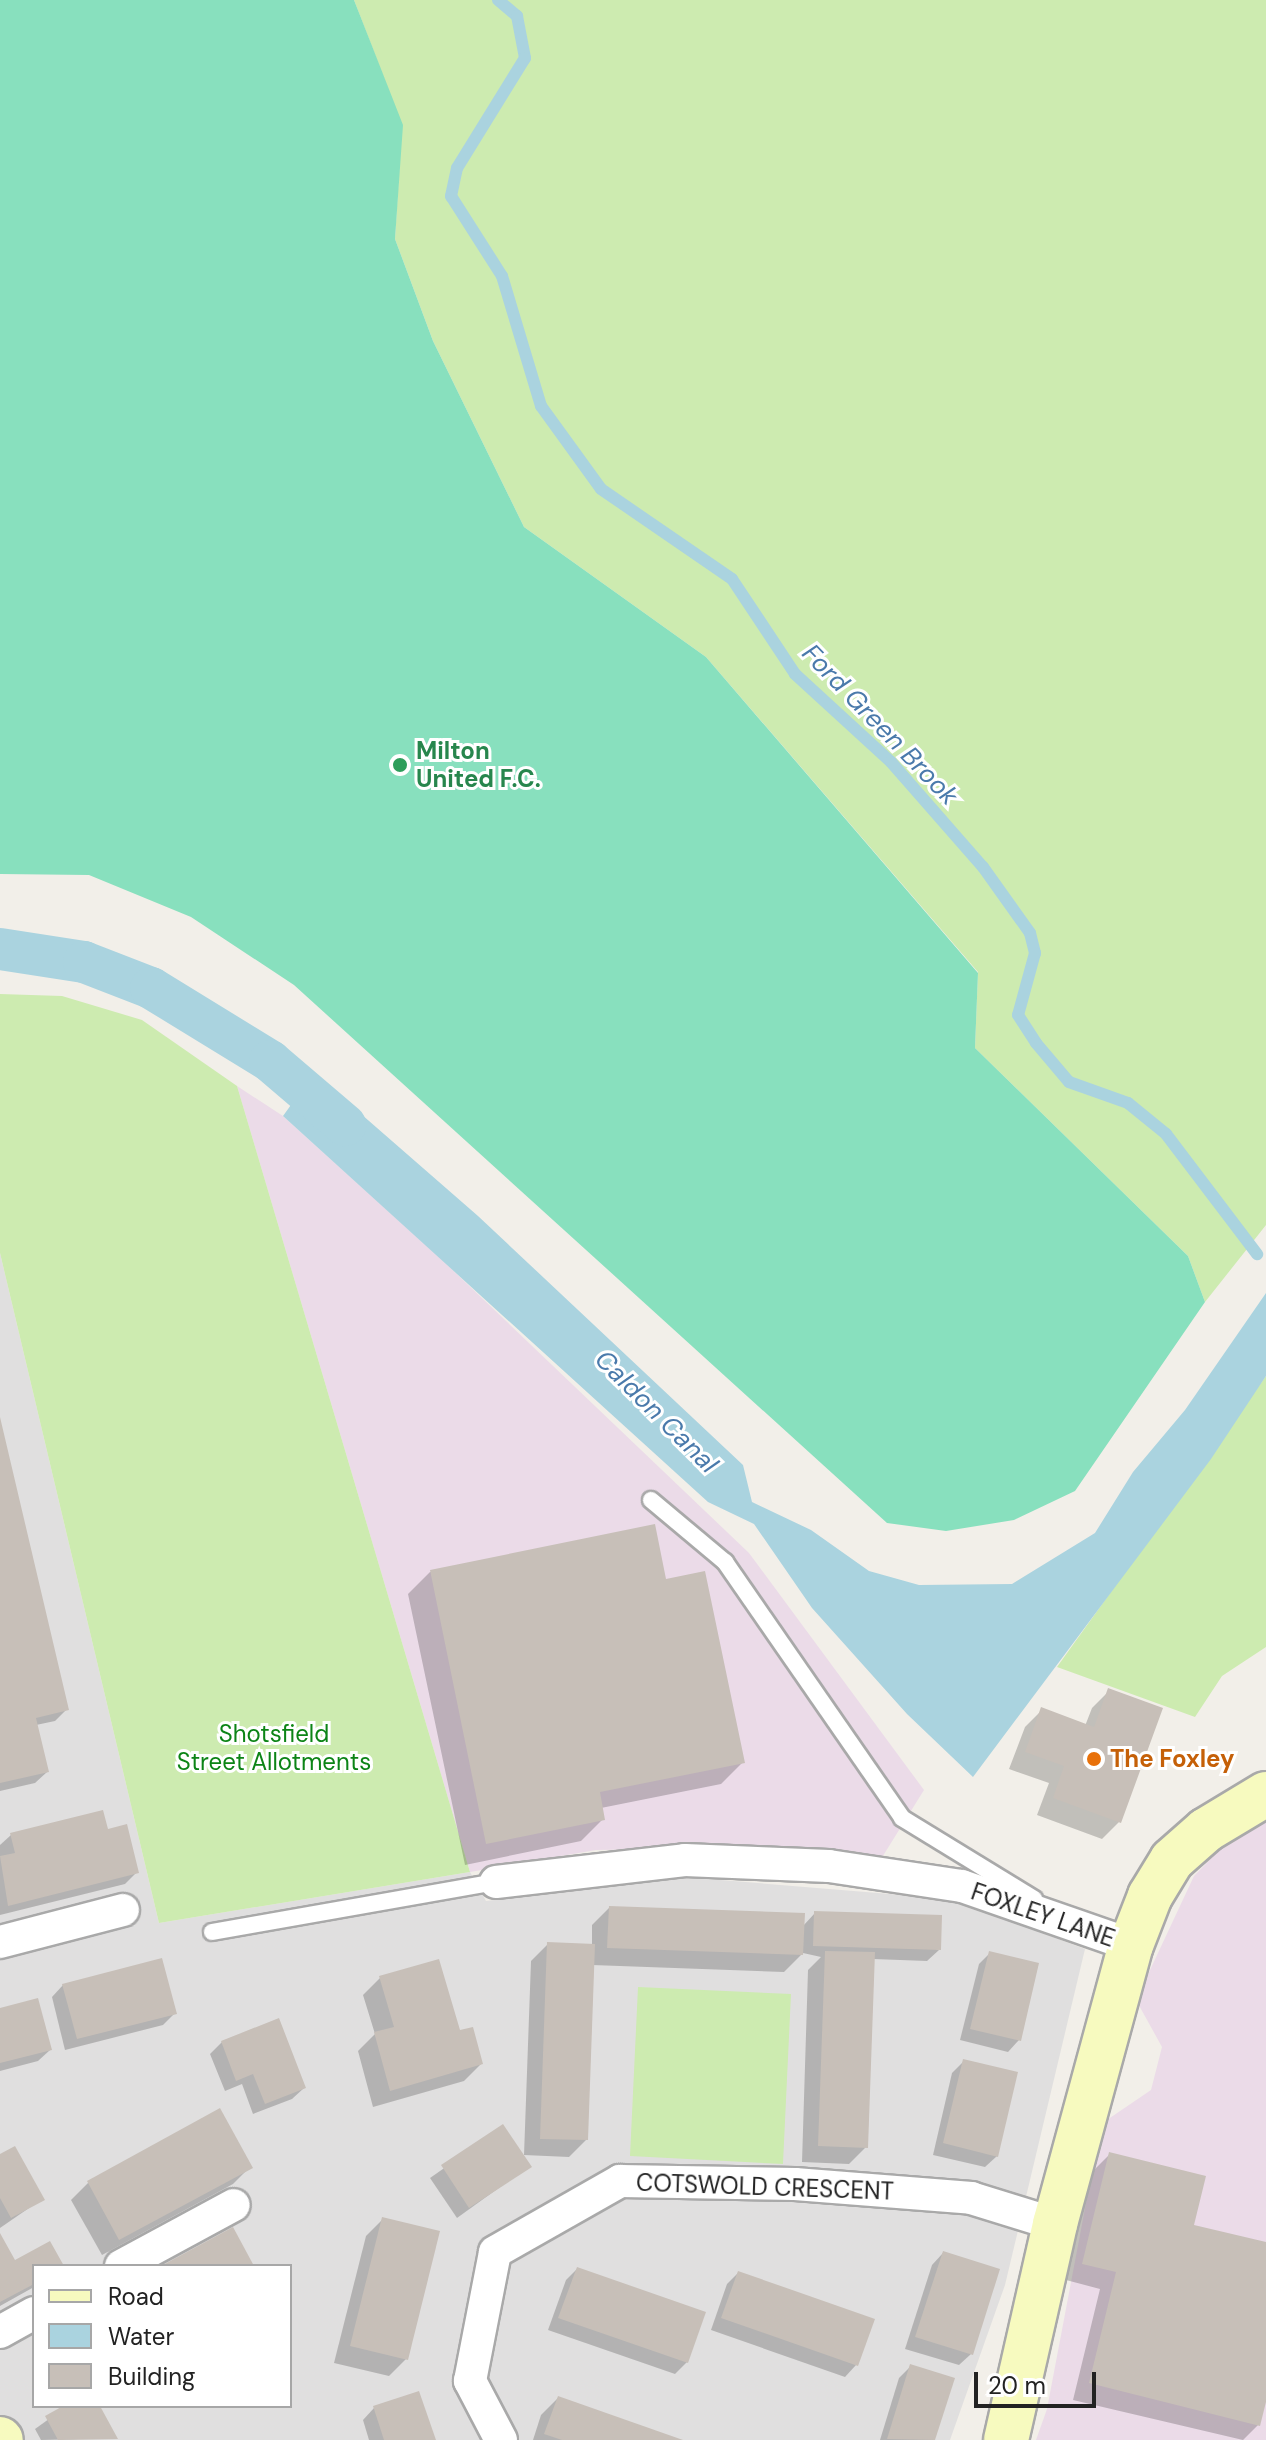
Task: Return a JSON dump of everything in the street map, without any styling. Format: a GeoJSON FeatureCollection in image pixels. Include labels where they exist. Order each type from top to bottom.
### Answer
{"type":"FeatureCollection","features":[{"type":"Feature","properties":{"kind":"street"},"geometry":{"type":"LineString","coordinates":[[1131,1945],[1172,1860],[1206,1830],[1266,1794]]}},
{"type":"Feature","properties":{"kind":"street","name":"FOXLEY LANE"},"geometry":{"type":"LineString","coordinates":[[496,1882],[685,1860],[829,1866],[962,1886],[1131,1945],[1055,2224],[1006,2440]]}},
{"type":"Feature","properties":{"kind":"street"},"geometry":{"type":"LineString","coordinates":[[0,1942],[123,1910]]}},
{"type":"Feature","properties":{"kind":"street","name":"COTSWOLD CRESCENT"},"geometry":{"type":"LineString","coordinates":[[501,2440],[470,2381],[495,2252],[620,2181],[795,2184],[971,2198],[1055,2224]]}},
{"type":"Feature","properties":{"kind":"street"},"geometry":{"type":"LineString","coordinates":[[125,2264],[234,2205]]}},
{"type":"Feature","properties":{"kind":"street"},"geometry":{"type":"LineString","coordinates":[[0,2332],[32,2314]]}},
{"type":"Feature","properties":{"kind":"lane"},"geometry":{"type":"LineString","coordinates":[[651,1500],[725,1562],[902,1818],[1076,1925]]}},
{"type":"Feature","properties":{"kind":"lane"},"geometry":{"type":"LineString","coordinates":[[212,1932],[496,1882]]}},
{"type":"Feature","properties":{"kind":"shaded area"},"geometry":{"type":"Polygon","coordinates":[[[237,1086],[283,1116],[441,1259],[749,1553],[924,1790],[881,1859],[725,1848],[596,1850],[470,1872],[237,1086]]]}},
{"type":"Feature","properties":{"kind":"shaded area"},"geometry":{"type":"Polygon","coordinates":[[[0,1253],[159,1923],[470,1872],[486,1901],[684,1877],[951,1899],[1085,1949],[1005,2285],[950,2440],[0,2440],[0,1253]]]}},
{"type":"Feature","properties":{"kind":"shaded area"},"geometry":{"type":"Polygon","coordinates":[[[1266,1819],[1266,2440],[1036,2440],[1047,2409],[1101,2124],[1151,2090],[1162,2047],[1136,2000],[1194,1876],[1236,1833],[1266,1819]]]}},
{"type":"Feature","properties":{"kind":"green space","name":"Milton United F.C."},"geometry":{"type":"Polygon","coordinates":[[[0,0],[354,0],[403,125],[395,239],[433,341],[524,527],[706,657],[978,973],[975,1048],[1188,1256],[1205,1302],[1075,1491],[1014,1520],[946,1531],[887,1523],[294,985],[191,917],[89,875],[0,874],[0,0]]]}},
{"type":"Feature","properties":{"kind":"green space"},"geometry":{"type":"Polygon","coordinates":[[[354,0],[1266,0],[1266,1225],[1205,1302],[1188,1256],[975,1048],[978,972],[706,657],[524,527],[433,341],[395,239],[402,125],[354,0]]]}},
{"type":"Feature","properties":{"kind":"green space","name":"Shotsfield Street Allotments"},"geometry":{"type":"Polygon","coordinates":[[[0,994],[62,996],[142,1020],[237,1086],[470,1872],[159,1923],[0,1253],[0,994]]]}},
{"type":"Feature","properties":{"kind":"green space"},"geometry":{"type":"Polygon","coordinates":[[[1266,1376],[1266,1647],[1222,1676],[1195,1717],[1057,1667],[1266,1376]]]}},
{"type":"Feature","properties":{"kind":"green space"},"geometry":{"type":"Polygon","coordinates":[[[638,1987],[791,1994],[783,2164],[630,2156],[638,1987]]]}},
{"type":"Feature","properties":{"kind":"water"},"geometry":{"type":"Polygon","coordinates":[[[314,1073],[478,1216],[743,1465],[752,1502],[811,1530],[869,1571],[919,1585],[1012,1584],[1095,1533],[1133,1472],[1185,1410],[1266,1293],[1266,1376],[1211,1459],[973,1777],[907,1714],[812,1608],[754,1524],[708,1502],[283,1116],[314,1073]]]}},
{"type":"Feature","properties":{"kind":"building"},"geometry":{"type":"Polygon","coordinates":[[[0,1417],[69,1710],[36,1718],[49,1772],[0,1783],[0,1417]]]}},
{"type":"Feature","properties":{"kind":"building"},"geometry":{"type":"Polygon","coordinates":[[[655,1524],[666,1579],[705,1571],[745,1763],[600,1792],[605,1820],[486,1844],[430,1570],[655,1524]]]}},
{"type":"Feature","properties":{"kind":"building","name":"The Foxley"},"geometry":{"type":"Polygon","coordinates":[[[1108,1688],[1163,1708],[1121,1823],[1053,1798],[1064,1766],[1025,1752],[1041,1707],[1094,1727],[1108,1688]]]}},
{"type":"Feature","properties":{"kind":"building"},"geometry":{"type":"Polygon","coordinates":[[[103,1810],[108,1829],[127,1824],[139,1873],[8,1906],[0,1856],[15,1853],[10,1833],[103,1810]]]}},
{"type":"Feature","properties":{"kind":"building"},"geometry":{"type":"Polygon","coordinates":[[[609,1906],[805,1913],[803,1955],[607,1948],[609,1906]]]}},
{"type":"Feature","properties":{"kind":"building"},"geometry":{"type":"Polygon","coordinates":[[[814,1911],[942,1915],[941,1950],[813,1946],[814,1911]]]}},
{"type":"Feature","properties":{"kind":"building"},"geometry":{"type":"Polygon","coordinates":[[[547,1942],[595,1944],[588,2140],[540,2139],[547,1942]]]}},
{"type":"Feature","properties":{"kind":"building"},"geometry":{"type":"Polygon","coordinates":[[[825,1951],[875,1952],[868,2148],[818,2146],[825,1951]]]}},
{"type":"Feature","properties":{"kind":"building"},"geometry":{"type":"Polygon","coordinates":[[[989,1951],[1039,1963],[1021,2041],[970,2029],[989,1951]]]}},
{"type":"Feature","properties":{"kind":"building"},"geometry":{"type":"Polygon","coordinates":[[[162,1958],[177,2014],[77,2039],[62,1984],[162,1958]]]}},
{"type":"Feature","properties":{"kind":"building"},"geometry":{"type":"Polygon","coordinates":[[[439,1959],[460,2030],[473,2027],[483,2064],[390,2091],[374,2032],[394,2027],[379,1976],[439,1959]]]}},
{"type":"Feature","properties":{"kind":"building"},"geometry":{"type":"Polygon","coordinates":[[[38,1998],[52,2050],[0,2063],[0,2008],[38,1998]]]}},
{"type":"Feature","properties":{"kind":"building"},"geometry":{"type":"Polygon","coordinates":[[[279,2018],[306,2088],[265,2104],[253,2074],[236,2081],[221,2041],[279,2018]]]}},
{"type":"Feature","properties":{"kind":"building"},"geometry":{"type":"Polygon","coordinates":[[[963,2059],[1018,2072],[998,2157],[943,2143],[963,2059]]]}},
{"type":"Feature","properties":{"kind":"building"},"geometry":{"type":"Polygon","coordinates":[[[220,2108],[253,2168],[119,2240],[87,2181],[220,2108]]]}},
{"type":"Feature","properties":{"kind":"building"},"geometry":{"type":"Polygon","coordinates":[[[503,2124],[532,2167],[469,2208],[441,2165],[503,2124]]]}},
{"type":"Feature","properties":{"kind":"building"},"geometry":{"type":"Polygon","coordinates":[[[15,2146],[45,2200],[11,2218],[0,2198],[0,2154],[15,2146]]]}},
{"type":"Feature","properties":{"kind":"building"},"geometry":{"type":"Polygon","coordinates":[[[1109,2152],[1206,2176],[1194,2225],[1266,2242],[1266,2402],[1260,2426],[1089,2383],[1116,2272],[1082,2264],[1109,2152]]]}},
{"type":"Feature","properties":{"kind":"building"},"geometry":{"type":"Polygon","coordinates":[[[382,2217],[440,2231],[408,2360],[350,2346],[382,2217]]]}},
{"type":"Feature","properties":{"kind":"building"},"geometry":{"type":"Polygon","coordinates":[[[233,2227],[253,2264],[165,2264],[233,2227]]]}},
{"type":"Feature","properties":{"kind":"building"},"geometry":{"type":"Polygon","coordinates":[[[0,2233],[15,2260],[50,2241],[63,2264],[32,2264],[32,2285],[0,2302],[0,2233]]]}},
{"type":"Feature","properties":{"kind":"building"},"geometry":{"type":"Polygon","coordinates":[[[943,2251],[1000,2269],[973,2355],[915,2337],[943,2251]]]}},
{"type":"Feature","properties":{"kind":"building"},"geometry":{"type":"Polygon","coordinates":[[[577,2267],[706,2312],[688,2363],[558,2318],[577,2267]]]}},
{"type":"Feature","properties":{"kind":"building"},"geometry":{"type":"Polygon","coordinates":[[[738,2271],[875,2319],[858,2366],[721,2318],[738,2271]]]}},
{"type":"Feature","properties":{"kind":"building"},"geometry":{"type":"Polygon","coordinates":[[[910,2364],[955,2378],[935,2440],[887,2439],[910,2364]]]}},
{"type":"Feature","properties":{"kind":"building"},"geometry":{"type":"Polygon","coordinates":[[[419,2391],[436,2440],[384,2440],[373,2406],[419,2391]]]}},
{"type":"Feature","properties":{"kind":"building"},"geometry":{"type":"Polygon","coordinates":[[[558,2396],[683,2440],[562,2440],[544,2434],[558,2396]]]}},
{"type":"Feature","properties":{"kind":"building"},"geometry":{"type":"Polygon","coordinates":[[[59,2408],[101,2408],[118,2439],[58,2440],[45,2416],[59,2408]]]}},
{"type":"Feature","properties":{"kind":"waterway","name":"Ford Green Brook"},"geometry":{"type":"LineString","coordinates":[[498,0],[517,16],[525,58],[457,168],[451,196],[502,276],[541,406],[601,489],[732,579],[795,674],[891,762],[983,867],[1030,933],[1035,953],[1018,1015],[1036,1043],[1069,1082],[1128,1103],[1166,1134],[1257,1254]]}},
{"type":"Feature","properties":{"kind":"waterway","name":"Caldon Canal"},"geometry":{"type":"LineString","coordinates":[[0,949],[84,962],[151,988],[270,1061],[345,1125]]}},
{"type":"Feature","properties":{"kind":"place","name":"Milton United F.C."},"geometry":{"type":"Point","coordinates":[400,765]}},
{"type":"Feature","properties":{"kind":"place","name":"The Foxley"},"geometry":{"type":"Point","coordinates":[1094,1759]}}]}
